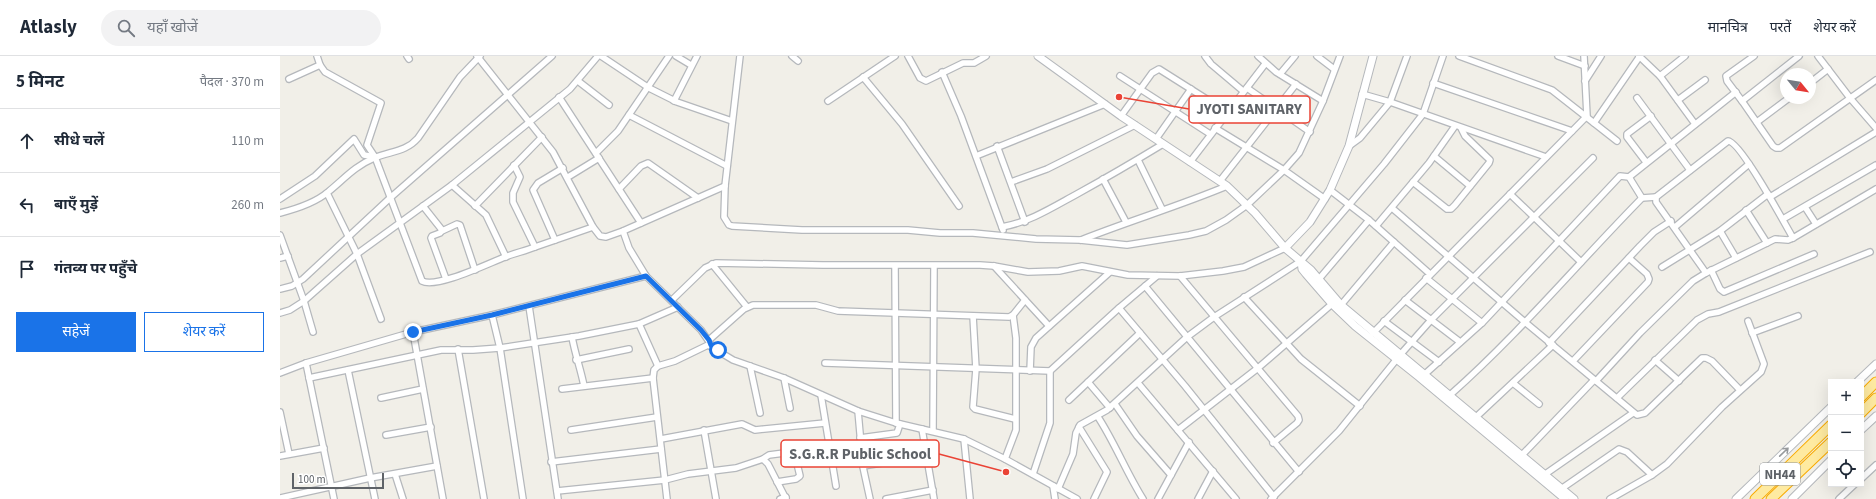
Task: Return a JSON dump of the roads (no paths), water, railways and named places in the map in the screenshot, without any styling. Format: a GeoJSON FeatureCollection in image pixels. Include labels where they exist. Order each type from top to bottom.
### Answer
{"type":"FeatureCollection","features":[{"type":"Feature","properties":{"kind":"highway"},"geometry":{"type":"LineString","coordinates":[[1864,394],[1876,382]]}},
{"type":"Feature","properties":{"kind":"highway"},"geometry":{"type":"LineString","coordinates":[[1864,410],[1876,398]]}},
{"type":"Feature","properties":{"kind":"highway","name":"NH44"},"geometry":{"type":"LineString","coordinates":[[1754,499],[1828,428]]}},
{"type":"Feature","properties":{"kind":"highway","name":"NH44"},"geometry":{"type":"LineString","coordinates":[[1771,499],[1828,445]]}},
{"type":"Feature","properties":{"kind":"street"},"geometry":{"type":"LineString","coordinates":[[317,56],[320,65],[330,76],[381,103],[367,145],[375,157],[422,281],[428,283],[446,279],[475,270],[506,257],[555,240],[594,228]]}},
{"type":"Feature","properties":{"kind":"street"},"geometry":{"type":"LineString","coordinates":[[280,213],[299,207],[327,193],[350,172],[375,157],[407,148],[413,144],[460,77],[478,56],[542,136],[563,168],[594,228],[602,237],[623,231],[725,186]]}},
{"type":"Feature","properties":{"kind":"street"},"geometry":{"type":"LineString","coordinates":[[280,289],[287,288],[297,283],[390,198],[552,56]]}},
{"type":"Feature","properties":{"kind":"street"},"geometry":{"type":"LineString","coordinates":[[280,313],[290,310],[304,301],[357,254],[452,185],[578,81],[599,56],[649,88],[686,107],[732,121]]}},
{"type":"Feature","properties":{"kind":"street"},"geometry":{"type":"LineString","coordinates":[[568,178],[598,156],[649,88],[669,56]]}},
{"type":"Feature","properties":{"kind":"street"},"geometry":{"type":"LineString","coordinates":[[676,56],[691,65]]}},
{"type":"Feature","properties":{"kind":"street"},"geometry":{"type":"LineString","coordinates":[[674,101],[691,65],[697,56]]}},
{"type":"Feature","properties":{"kind":"street"},"geometry":{"type":"LineString","coordinates":[[740,56],[725,186],[724,217],[728,225],[802,230],[908,230],[940,233],[972,233],[1046,240],[1080,240],[1131,245],[1189,236],[1206,231],[1221,224],[1246,205],[1284,170],[1299,153],[1310,132],[1340,56]]}},
{"type":"Feature","properties":{"kind":"street"},"geometry":{"type":"LineString","coordinates":[[792,56],[798,61]]}},
{"type":"Feature","properties":{"kind":"street"},"geometry":{"type":"LineString","coordinates":[[828,101],[895,56]]}},
{"type":"Feature","properties":{"kind":"street"},"geometry":{"type":"LineString","coordinates":[[908,56],[922,80],[928,80],[963,63],[976,62],[986,56]]}},
{"type":"Feature","properties":{"kind":"street"},"geometry":{"type":"LineString","coordinates":[[1038,56],[1121,116],[1227,186],[1255,213],[1285,248],[1319,279],[1341,305],[1419,377],[1565,499]]}},
{"type":"Feature","properties":{"kind":"street"},"geometry":{"type":"LineString","coordinates":[[1204,56],[1211,64],[1245,89],[1310,132]]}},
{"type":"Feature","properties":{"kind":"street"},"geometry":{"type":"LineString","coordinates":[[1258,56],[1265,64],[1323,101]]}},
{"type":"Feature","properties":{"kind":"street"},"geometry":{"type":"LineString","coordinates":[[1280,74],[1295,56]]}},
{"type":"Feature","properties":{"kind":"street"},"geometry":{"type":"LineString","coordinates":[[1316,56],[1334,69]]}},
{"type":"Feature","properties":{"kind":"street"},"geometry":{"type":"LineString","coordinates":[[672,300],[705,268],[712,264],[994,266],[1028,272],[1059,271],[1082,266],[1128,276],[1180,276],[1244,267],[1285,248],[1310,222],[1325,199],[1349,146],[1362,94],[1374,56]]}},
{"type":"Feature","properties":{"kind":"street"},"geometry":{"type":"LineString","coordinates":[[1349,146],[1360,138],[1390,102],[1407,56]]}},
{"type":"Feature","properties":{"kind":"street"},"geometry":{"type":"LineString","coordinates":[[1055,499],[1055,487],[1073,454],[1079,427],[1082,424],[1098,417],[1112,406],[1187,337],[1244,297],[1301,261],[1350,205],[1423,114],[1443,56]]}},
{"type":"Feature","properties":{"kind":"street"},"geometry":{"type":"LineString","coordinates":[[1459,56],[1552,90],[1617,141]]}},
{"type":"Feature","properties":{"kind":"street"},"geometry":{"type":"LineString","coordinates":[[1558,56],[1585,66]]}},
{"type":"Feature","properties":{"kind":"street"},"geometry":{"type":"LineString","coordinates":[[1373,333],[1447,256],[1587,116],[1588,109],[1584,82],[1584,56]]}},
{"type":"Feature","properties":{"kind":"street"},"geometry":{"type":"LineString","coordinates":[[1584,82],[1601,56]]}},
{"type":"Feature","properties":{"kind":"street"},"geometry":{"type":"LineString","coordinates":[[1594,123],[1640,56],[1660,76],[1695,124]]}},
{"type":"Feature","properties":{"kind":"street"},"geometry":{"type":"LineString","coordinates":[[1660,76],[1685,56]]}},
{"type":"Feature","properties":{"kind":"street"},"geometry":{"type":"LineString","coordinates":[[1754,56],[1726,76],[1727,81],[1742,100],[1773,146],[1776,148],[1780,148],[1876,80]]}},
{"type":"Feature","properties":{"kind":"street"},"geometry":{"type":"LineString","coordinates":[[1742,100],[1799,56]]}},
{"type":"Feature","properties":{"kind":"street"},"geometry":{"type":"LineString","coordinates":[[1818,56],[1850,98],[1875,125]]}},
{"type":"Feature","properties":{"kind":"street"},"geometry":{"type":"LineString","coordinates":[[1190,162],[1265,64]]}},
{"type":"Feature","properties":{"kind":"street"},"geometry":{"type":"LineString","coordinates":[[289,79],[320,65]]}},
{"type":"Feature","properties":{"kind":"street"},"geometry":{"type":"LineString","coordinates":[[1121,116],[1152,72],[1159,69],[1227,112]]}},
{"type":"Feature","properties":{"kind":"street"},"geometry":{"type":"LineString","coordinates":[[1816,78],[1828,69]]}},
{"type":"Feature","properties":{"kind":"street"},"geometry":{"type":"LineString","coordinates":[[942,72],[976,156],[1004,236]]}},
{"type":"Feature","properties":{"kind":"street"},"geometry":{"type":"LineString","coordinates":[[1120,76],[1210,134]]}},
{"type":"Feature","properties":{"kind":"street"},"geometry":{"type":"LineString","coordinates":[[863,77],[902,124],[959,206]]}},
{"type":"Feature","properties":{"kind":"street"},"geometry":{"type":"LineString","coordinates":[[1678,100],[1705,80]]}},
{"type":"Feature","properties":{"kind":"street"},"geometry":{"type":"LineString","coordinates":[[578,81],[609,105]]}},
{"type":"Feature","properties":{"kind":"street"},"geometry":{"type":"LineString","coordinates":[[1433,83],[1572,131]]}},
{"type":"Feature","properties":{"kind":"street"},"geometry":{"type":"LineString","coordinates":[[1220,181],[1296,84]]}},
{"type":"Feature","properties":{"kind":"street"},"geometry":{"type":"LineString","coordinates":[[1156,139],[1191,89]]}},
{"type":"Feature","properties":{"kind":"street"},"geometry":{"type":"LineString","coordinates":[[1425,374],[1482,323],[1620,176],[1629,177],[1736,92]]}},
{"type":"Feature","properties":{"kind":"street"},"geometry":{"type":"LineString","coordinates":[[1362,94],[1390,102],[1546,157]]}},
{"type":"Feature","properties":{"kind":"street"},"geometry":{"type":"LineString","coordinates":[[559,97],[641,223]]}},
{"type":"Feature","properties":{"kind":"street"},"geometry":{"type":"LineString","coordinates":[[1637,98],[1690,170]]}},
{"type":"Feature","properties":{"kind":"street"},"geometry":{"type":"LineString","coordinates":[[976,156],[997,146],[1105,104]]}},
{"type":"Feature","properties":{"kind":"street"},"geometry":{"type":"LineString","coordinates":[[1757,122],[1781,104]]}},
{"type":"Feature","properties":{"kind":"street"},"geometry":{"type":"LineString","coordinates":[[629,115],[727,166]]}},
{"type":"Feature","properties":{"kind":"street"},"geometry":{"type":"LineString","coordinates":[[1646,162],[1627,134],[1651,116]]}},
{"type":"Feature","properties":{"kind":"street"},"geometry":{"type":"LineString","coordinates":[[1011,182],[1047,169],[1135,125]]}},
{"type":"Feature","properties":{"kind":"street"},"geometry":{"type":"LineString","coordinates":[[1376,226],[1458,127]]}},
{"type":"Feature","properties":{"kind":"street"},"geometry":{"type":"LineString","coordinates":[[1413,182],[1449,210],[1489,163],[1490,160],[1465,136],[1458,127]]}},
{"type":"Feature","properties":{"kind":"street"},"geometry":{"type":"LineString","coordinates":[[1215,128],[1246,149],[1284,170],[1325,199]]}},
{"type":"Feature","properties":{"kind":"street"},"geometry":{"type":"LineString","coordinates":[[1662,267],[1691,250],[1769,195],[1876,132]]}},
{"type":"Feature","properties":{"kind":"street"},"geometry":{"type":"LineString","coordinates":[[475,206],[542,136]]}},
{"type":"Feature","properties":{"kind":"street"},"geometry":{"type":"LineString","coordinates":[[280,199],[315,176],[354,139],[364,155],[375,157]]}},
{"type":"Feature","properties":{"kind":"street"},"geometry":{"type":"LineString","coordinates":[[1450,395],[1484,365],[1526,323],[1642,198],[1656,197],[1728,141],[1734,143],[1749,164],[1769,195],[1793,238]]}},
{"type":"Feature","properties":{"kind":"street"},"geometry":{"type":"LineString","coordinates":[[1002,227],[1025,222],[1138,160],[1163,144]]}},
{"type":"Feature","properties":{"kind":"street"},"geometry":{"type":"LineString","coordinates":[[997,146],[1025,222]]}},
{"type":"Feature","properties":{"kind":"street"},"geometry":{"type":"LineString","coordinates":[[1434,156],[1470,186]]}},
{"type":"Feature","properties":{"kind":"street"},"geometry":{"type":"LineString","coordinates":[[1118,308],[1205,410],[1273,498],[1326,445],[1360,406],[1398,357],[1431,320],[1474,279],[1593,158]]}},
{"type":"Feature","properties":{"kind":"street"},"geometry":{"type":"LineString","coordinates":[[1138,160],[1162,209]]}},
{"type":"Feature","properties":{"kind":"street"},"geometry":{"type":"LineString","coordinates":[[619,189],[641,166],[648,163],[698,198]]}},
{"type":"Feature","properties":{"kind":"street"},"geometry":{"type":"LineString","coordinates":[[1675,227],[1749,164]]}},
{"type":"Feature","properties":{"kind":"street"},"geometry":{"type":"LineString","coordinates":[[1783,219],[1876,165]]}},
{"type":"Feature","properties":{"kind":"street"},"geometry":{"type":"LineString","coordinates":[[514,166],[520,177],[513,193],[513,202],[535,247]]}},
{"type":"Feature","properties":{"kind":"street"},"geometry":{"type":"LineString","coordinates":[[555,240],[533,190],[538,183],[563,168]]}},
{"type":"Feature","properties":{"kind":"street"},"geometry":{"type":"LineString","coordinates":[[1629,177],[1642,198]]}},
{"type":"Feature","properties":{"kind":"street"},"geometry":{"type":"LineString","coordinates":[[1103,179],[1126,222]]}},
{"type":"Feature","properties":{"kind":"street"},"geometry":{"type":"LineString","coordinates":[[452,185],[490,221],[506,257]]}},
{"type":"Feature","properties":{"kind":"street"},"geometry":{"type":"LineString","coordinates":[[1080,240],[1227,186]]}},
{"type":"Feature","properties":{"kind":"street"},"geometry":{"type":"LineString","coordinates":[[1522,455],[1681,292],[1708,272],[1775,239],[1788,240],[1793,238],[1876,189]]}},
{"type":"Feature","properties":{"kind":"street"},"geometry":{"type":"LineString","coordinates":[[1330,190],[1376,226],[1453,300],[1482,323]]}},
{"type":"Feature","properties":{"kind":"street"},"geometry":{"type":"LineString","coordinates":[[327,193],[357,254],[381,319]]}},
{"type":"Feature","properties":{"kind":"street"},"geometry":{"type":"LineString","coordinates":[[1510,194],[1581,262]]}},
{"type":"Feature","properties":{"kind":"street"},"geometry":{"type":"LineString","coordinates":[[1656,197],[1656,202],[1720,289],[1724,292],[1814,254]]}},
{"type":"Feature","properties":{"kind":"street"},"geometry":{"type":"LineString","coordinates":[[423,206],[442,231]]}},
{"type":"Feature","properties":{"kind":"street"},"geometry":{"type":"LineString","coordinates":[[1805,207],[1816,224]]}},
{"type":"Feature","properties":{"kind":"street"},"geometry":{"type":"LineString","coordinates":[[1392,208],[1474,279],[1633,412],[1641,415],[1645,413],[1702,358],[1712,361],[1740,390]]}},
{"type":"Feature","properties":{"kind":"street"},"geometry":{"type":"LineString","coordinates":[[1746,210],[1767,243]]}},
{"type":"Feature","properties":{"kind":"street"},"geometry":{"type":"LineString","coordinates":[[1319,279],[1369,220]]}},
{"type":"Feature","properties":{"kind":"street"},"geometry":{"type":"LineString","coordinates":[[1476,418],[1552,344],[1654,232],[1671,221]]}},
{"type":"Feature","properties":{"kind":"street"},"geometry":{"type":"LineString","coordinates":[[446,279],[431,238],[433,234],[457,224],[460,225],[475,270]]}},
{"type":"Feature","properties":{"kind":"street"},"geometry":{"type":"LineString","coordinates":[[1720,230],[1736,258]]}},
{"type":"Feature","properties":{"kind":"street"},"geometry":{"type":"LineString","coordinates":[[623,231],[629,248],[646,276],[672,300],[710,342],[734,360],[784,378],[858,411],[898,423],[933,430],[964,439],[1034,474],[1077,499]]}},
{"type":"Feature","properties":{"kind":"street"},"geometry":{"type":"LineString","coordinates":[[280,234],[304,301],[313,332]]}},
{"type":"Feature","properties":{"kind":"street"},"geometry":{"type":"LineString","coordinates":[[1341,305],[1394,242]]}},
{"type":"Feature","properties":{"kind":"street"},"geometry":{"type":"LineString","coordinates":[[1617,398],[1692,324],[1708,314],[1719,312],[1870,252]]}},
{"type":"Feature","properties":{"kind":"street"},"geometry":{"type":"LineString","coordinates":[[280,258],[288,256]]}},
{"type":"Feature","properties":{"kind":"street"},"geometry":{"type":"LineString","coordinates":[[1573,361],[1648,282],[1649,279],[1647,274],[1629,258]]}},
{"type":"Feature","properties":{"kind":"street"},"geometry":{"type":"LineString","coordinates":[[1301,261],[1302,269],[1332,304],[1355,326],[1398,357],[1425,374],[1574,499]]}},
{"type":"Feature","properties":{"kind":"street"},"geometry":{"type":"LineString","coordinates":[[712,264],[747,307]]}},
{"type":"Feature","properties":{"kind":"street"},"geometry":{"type":"LineString","coordinates":[[860,438],[897,433],[895,266]]}},
{"type":"Feature","properties":{"kind":"street"},"geometry":{"type":"LineString","coordinates":[[933,430],[934,266]]}},
{"type":"Feature","properties":{"kind":"street"},"geometry":{"type":"LineString","coordinates":[[994,266],[1049,326]]}},
{"type":"Feature","properties":{"kind":"street"},"geometry":{"type":"LineString","coordinates":[[1030,371],[1033,342],[1110,272]]}},
{"type":"Feature","properties":{"kind":"street"},"geometry":{"type":"LineString","coordinates":[[280,373],[306,363],[413,332],[492,315],[646,276]]}},
{"type":"Feature","properties":{"kind":"street"},"geometry":{"type":"LineString","coordinates":[[825,363],[1050,371],[1118,308],[1157,276]]}},
{"type":"Feature","properties":{"kind":"street"},"geometry":{"type":"LineString","coordinates":[[1180,276],[1299,418],[1297,423],[1273,442]]}},
{"type":"Feature","properties":{"kind":"street"},"geometry":{"type":"LineString","coordinates":[[1145,286],[1299,472]]}},
{"type":"Feature","properties":{"kind":"street"},"geometry":{"type":"LineString","coordinates":[[1244,297],[1300,359],[1360,406]]}},
{"type":"Feature","properties":{"kind":"street"},"geometry":{"type":"LineString","coordinates":[[667,499],[653,378],[654,370],[658,366],[675,361],[710,342],[747,307],[753,305],[816,305],[838,311],[1009,317],[1013,315],[1025,300]]}},
{"type":"Feature","properties":{"kind":"street"},"geometry":{"type":"LineString","coordinates":[[1405,300],[1460,342]]}},
{"type":"Feature","properties":{"kind":"street"},"geometry":{"type":"LineString","coordinates":[[1178,430],[1258,368],[1332,304]]}},
{"type":"Feature","properties":{"kind":"street"},"geometry":{"type":"LineString","coordinates":[[529,306],[551,462],[558,499]]}},
{"type":"Feature","properties":{"kind":"street"},"geometry":{"type":"LineString","coordinates":[[309,378],[441,350],[500,348],[572,337],[638,324],[678,307]]}},
{"type":"Feature","properties":{"kind":"street"},"geometry":{"type":"LineString","coordinates":[[492,315],[500,348],[523,499]]}},
{"type":"Feature","properties":{"kind":"street"},"geometry":{"type":"LineString","coordinates":[[1005,459],[1016,430],[1016,338],[1013,315]]}},
{"type":"Feature","properties":{"kind":"street"},"geometry":{"type":"LineString","coordinates":[[973,316],[976,369],[973,404],[974,408],[1015,419]]}},
{"type":"Feature","properties":{"kind":"street"},"geometry":{"type":"LineString","coordinates":[[1752,333],[1798,316]]}},
{"type":"Feature","properties":{"kind":"street"},"geometry":{"type":"LineString","coordinates":[[1384,321],[1438,362]]}},
{"type":"Feature","properties":{"kind":"street"},"geometry":{"type":"LineString","coordinates":[[1610,499],[1652,475],[1681,451],[1740,390],[1761,372],[1764,364],[1748,321]]}},
{"type":"Feature","properties":{"kind":"street"},"geometry":{"type":"LineString","coordinates":[[638,324],[658,366]]}},
{"type":"Feature","properties":{"kind":"street"},"geometry":{"type":"LineString","coordinates":[[413,332],[443,499]]}},
{"type":"Feature","properties":{"kind":"street"},"geometry":{"type":"LineString","coordinates":[[1069,400],[1140,333]]}},
{"type":"Feature","properties":{"kind":"street"},"geometry":{"type":"LineString","coordinates":[[572,337],[576,360],[580,368],[584,386]]}},
{"type":"Feature","properties":{"kind":"street"},"geometry":{"type":"LineString","coordinates":[[458,349],[484,499]]}},
{"type":"Feature","properties":{"kind":"street"},"geometry":{"type":"LineString","coordinates":[[576,360],[629,349]]}},
{"type":"Feature","properties":{"kind":"street"},"geometry":{"type":"LineString","coordinates":[[1655,360],[1679,381]]}},
{"type":"Feature","properties":{"kind":"street"},"geometry":{"type":"LineString","coordinates":[[306,363],[334,499]]}},
{"type":"Feature","properties":{"kind":"street"},"geometry":{"type":"LineString","coordinates":[[1861,379],[1876,364]]}},
{"type":"Feature","properties":{"kind":"street"},"geometry":{"type":"LineString","coordinates":[[750,366],[760,413]]}},
{"type":"Feature","properties":{"kind":"street"},"geometry":{"type":"LineString","coordinates":[[348,370],[374,499]]}},
{"type":"Feature","properties":{"kind":"street"},"geometry":{"type":"LineString","coordinates":[[1034,474],[1050,422],[1050,371]]}},
{"type":"Feature","properties":{"kind":"street"},"geometry":{"type":"LineString","coordinates":[[562,389],[653,378]]}},
{"type":"Feature","properties":{"kind":"street"},"geometry":{"type":"LineString","coordinates":[[784,378],[790,408]]}},
{"type":"Feature","properties":{"kind":"street"},"geometry":{"type":"LineString","coordinates":[[1088,382],[1112,406],[1171,475]]}},
{"type":"Feature","properties":{"kind":"street"},"geometry":{"type":"LineString","coordinates":[[1138,383],[1236,499]]}},
{"type":"Feature","properties":{"kind":"street"},"geometry":{"type":"LineString","coordinates":[[1513,383],[1539,404]]}},
{"type":"Feature","properties":{"kind":"street"},"geometry":{"type":"LineString","coordinates":[[381,398],[423,389]]}},
{"type":"Feature","properties":{"kind":"street"},"geometry":{"type":"LineString","coordinates":[[822,395],[825,423],[836,486]]}},
{"type":"Feature","properties":{"kind":"street"},"geometry":{"type":"LineString","coordinates":[[1736,499],[1828,410]]}},
{"type":"Feature","properties":{"kind":"street"},"geometry":{"type":"LineString","coordinates":[[858,411],[863,466],[870,499]]}},
{"type":"Feature","properties":{"kind":"street"},"geometry":{"type":"LineString","coordinates":[[280,412],[289,454]]}},
{"type":"Feature","properties":{"kind":"street"},"geometry":{"type":"LineString","coordinates":[[1544,475],[1633,412]]}},
{"type":"Feature","properties":{"kind":"street"},"geometry":{"type":"LineString","coordinates":[[1864,427],[1876,416]]}},
{"type":"Feature","properties":{"kind":"street"},"geometry":{"type":"LineString","coordinates":[[571,430],[657,417]]}},
{"type":"Feature","properties":{"kind":"street"},"geometry":{"type":"LineString","coordinates":[[1098,417],[1111,437],[1126,469],[1143,499]]}},
{"type":"Feature","properties":{"kind":"street"},"geometry":{"type":"LineString","coordinates":[[661,439],[742,424],[755,430],[825,423]]}},
{"type":"Feature","properties":{"kind":"street"},"geometry":{"type":"LineString","coordinates":[[386,436],[431,427]]}},
{"type":"Feature","properties":{"kind":"street"},"geometry":{"type":"LineString","coordinates":[[1079,427],[1107,472],[1094,499]]}},
{"type":"Feature","properties":{"kind":"street"},"geometry":{"type":"LineString","coordinates":[[922,429],[934,499]]}},
{"type":"Feature","properties":{"kind":"street"},"geometry":{"type":"LineString","coordinates":[[704,430],[716,499]]}},
{"type":"Feature","properties":{"kind":"street"},"geometry":{"type":"LineString","coordinates":[[964,439],[970,499]]}},
{"type":"Feature","properties":{"kind":"street"},"geometry":{"type":"LineString","coordinates":[[1158,499],[1189,442]]}},
{"type":"Feature","properties":{"kind":"street"},"geometry":{"type":"LineString","coordinates":[[557,491],[665,480],[688,474],[736,468],[763,459],[770,455],[830,447]]}},
{"type":"Feature","properties":{"kind":"street"},"geometry":{"type":"LineString","coordinates":[[280,456],[324,448]]}},
{"type":"Feature","properties":{"kind":"street"},"geometry":{"type":"LineString","coordinates":[[551,462],[662,449]]}},
{"type":"Feature","properties":{"kind":"street"},"geometry":{"type":"LineString","coordinates":[[1561,489],[1619,449],[1627,452],[1652,475]]}},
{"type":"Feature","properties":{"kind":"street"},"geometry":{"type":"LineString","coordinates":[[777,482],[796,479],[800,476],[794,451]]}},
{"type":"Feature","properties":{"kind":"street"},"geometry":{"type":"LineString","coordinates":[[763,459],[768,464],[784,498]]}},
{"type":"Feature","properties":{"kind":"street"},"geometry":{"type":"LineString","coordinates":[[863,466],[902,460]]}},
{"type":"Feature","properties":{"kind":"street"},"geometry":{"type":"LineString","coordinates":[[1792,499],[1828,463]]}},
{"type":"Feature","properties":{"kind":"street"},"geometry":{"type":"LineString","coordinates":[[1864,476],[1876,465]]}},
{"type":"Feature","properties":{"kind":"street"},"geometry":{"type":"LineString","coordinates":[[280,498],[370,478],[437,466]]}},
{"type":"Feature","properties":{"kind":"street"},"geometry":{"type":"LineString","coordinates":[[1198,499],[1213,471]]}},
{"type":"Feature","properties":{"kind":"street"},"geometry":{"type":"LineString","coordinates":[[395,474],[403,499]]}},
{"type":"Feature","properties":{"kind":"street"},"geometry":{"type":"LineString","coordinates":[[1839,499],[1852,487]]}},
{"type":"Feature","properties":{"kind":"street"},"geometry":{"type":"LineString","coordinates":[[886,499],[933,490]]}},
{"type":"Feature","properties":{"kind":"place","name":"JYOTI SANITARY"},"geometry":{"type":"Point","coordinates":[1119,97]}},
{"type":"Feature","properties":{"kind":"place","name":"S.G.R.R Public School"},"geometry":{"type":"Point","coordinates":[1006,472]}}]}
